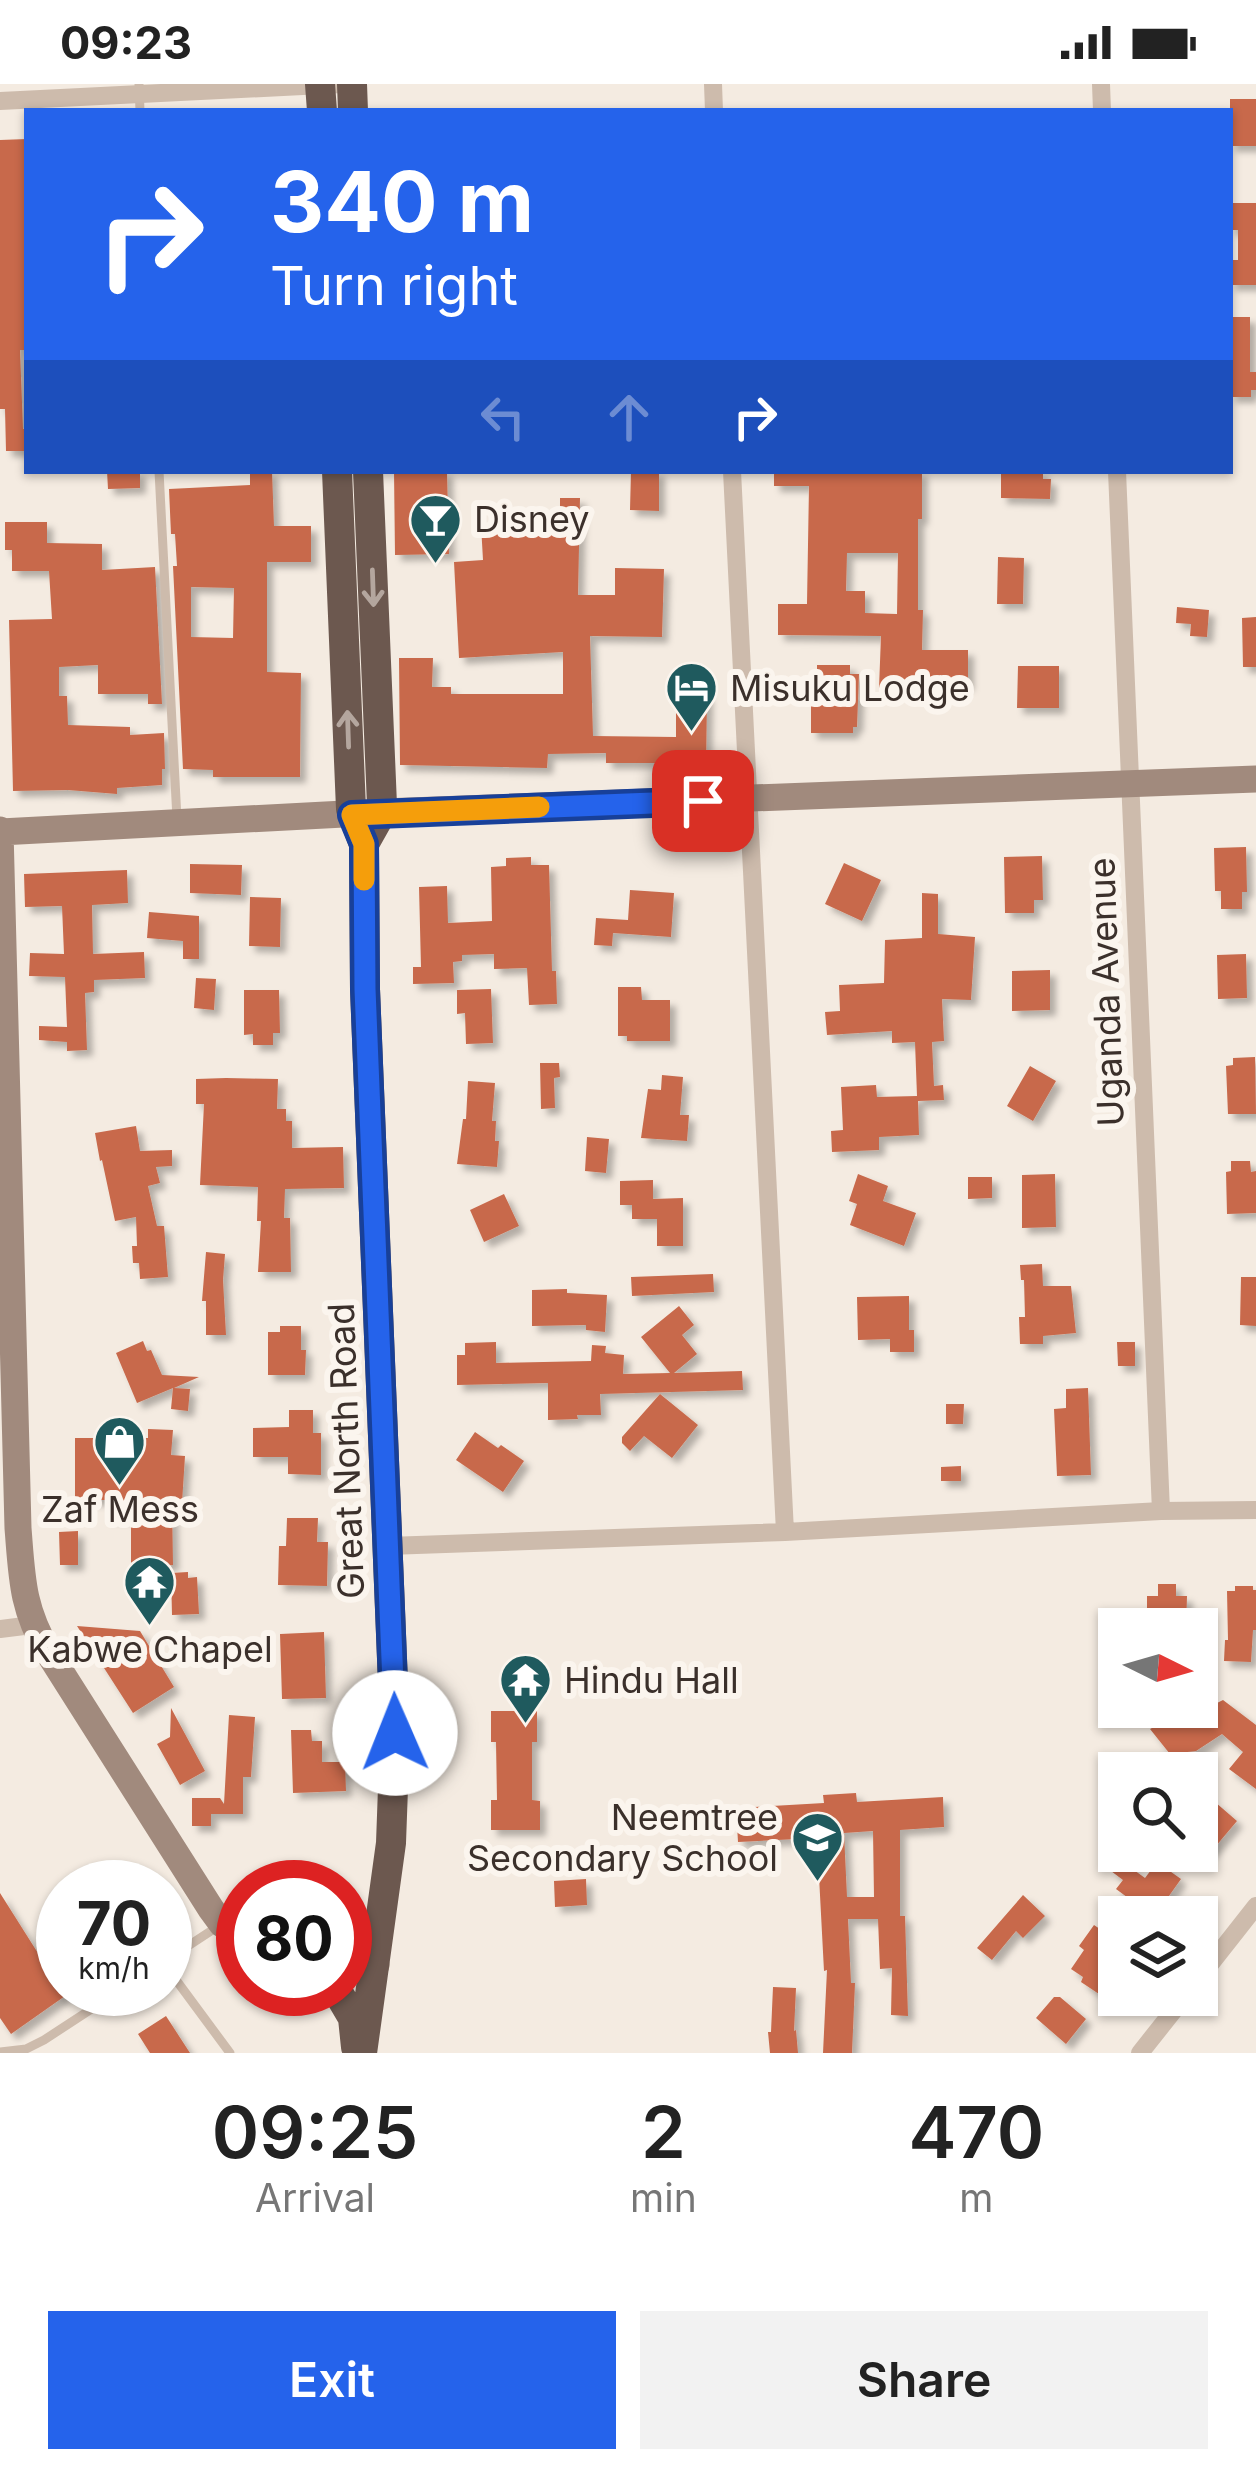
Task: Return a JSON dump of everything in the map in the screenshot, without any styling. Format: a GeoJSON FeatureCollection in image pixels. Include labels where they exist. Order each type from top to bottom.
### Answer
{"type":"FeatureCollection","features":[{"type":"Feature","properties":{"kind":"highway","name":"Great North Road"},"geometry":{"type":"LineString","coordinates":[[337,474],[366,824]]}},
{"type":"Feature","properties":{"kind":"highway","name":"Great North Road"},"geometry":{"type":"LineString","coordinates":[[360,2053],[376,1965],[394,1791],[394,1688],[365,989],[368,474]]}},
{"type":"Feature","properties":{"kind":"highway"},"geometry":{"type":"LineString","coordinates":[[352,2016],[360,2053]]}},
{"type":"Feature","properties":{"kind":"main road"},"geometry":{"type":"LineString","coordinates":[[216,1905],[32,1624],[25,1598],[18,1528],[0,831],[177,821],[366,824],[748,800],[1256,779]]}},
{"type":"Feature","properties":{"kind":"main road"},"geometry":{"type":"LineString","coordinates":[[372,1964],[376,1965]]}},
{"type":"Feature","properties":{"kind":"street"},"geometry":{"type":"LineString","coordinates":[[0,101],[342,84]]}},
{"type":"Feature","properties":{"kind":"street"},"geometry":{"type":"LineString","coordinates":[[732,474],[785,1532]]}},
{"type":"Feature","properties":{"kind":"street","name":"Uganda Avenue"},"geometry":{"type":"LineString","coordinates":[[1117,474],[1161,1511]]}},
{"type":"Feature","properties":{"kind":"street"},"geometry":{"type":"LineString","coordinates":[[388,1546],[1256,1510]]}},
{"type":"Feature","properties":{"kind":"street"},"geometry":{"type":"LineString","coordinates":[[0,1629],[32,1624]]}},
{"type":"Feature","properties":{"kind":"street"},"geometry":{"type":"LineString","coordinates":[[1218,1954],[1256,1906]]}},
{"type":"Feature","properties":{"kind":"street"},"geometry":{"type":"LineString","coordinates":[[1140,2053],[1169,2016]]}},
{"type":"Feature","properties":{"kind":"lane"},"geometry":{"type":"LineString","coordinates":[[159,474],[177,821]]}},
{"type":"Feature","properties":{"kind":"lane"},"geometry":{"type":"LineString","coordinates":[[192,2000],[230,2053]]}},
{"type":"Feature","properties":{"kind":"lane"},"geometry":{"type":"LineString","coordinates":[[0,2052],[26,2049],[82,2016]]}},
{"type":"Feature","properties":{"kind":"building"},"geometry":{"type":"Polygon","coordinates":[[[1230,99],[1256,99],[1256,146],[1233,146],[1230,99]]]}},
{"type":"Feature","properties":{"kind":"building"},"geometry":{"type":"Polygon","coordinates":[[[24,139],[24,350],[20,350],[24,451],[6,451],[5,409],[0,409],[0,140],[24,139]]]}},
{"type":"Feature","properties":{"kind":"building"},"geometry":{"type":"Polygon","coordinates":[[[1233,203],[1256,203],[1256,285],[1233,285],[1238,230],[1233,230],[1233,203]]]}},
{"type":"Feature","properties":{"kind":"building"},"geometry":{"type":"Polygon","coordinates":[[[1233,317],[1250,317],[1250,372],[1256,372],[1251,397],[1233,397],[1233,317]]]}},
{"type":"Feature","properties":{"kind":"building"},"geometry":{"type":"Polygon","coordinates":[[[107,474],[140,474],[140,488],[108,489],[107,474]]]}},
{"type":"Feature","properties":{"kind":"building"},"geometry":{"type":"Polygon","coordinates":[[[250,474],[272,474],[274,526],[311,526],[311,562],[267,562],[267,672],[301,673],[300,777],[213,777],[213,770],[183,769],[173,566],[177,566],[169,489],[250,485],[250,474]],[[191,587],[191,637],[233,638],[234,588],[191,587]]]}},
{"type":"Feature","properties":{"kind":"building"},"geometry":{"type":"Polygon","coordinates":[[[394,474],[447,474],[449,554],[395,555],[394,474]]]}},
{"type":"Feature","properties":{"kind":"building"},"geometry":{"type":"Polygon","coordinates":[[[631,474],[659,474],[659,511],[630,510],[631,474]]]}},
{"type":"Feature","properties":{"kind":"building"},"geometry":{"type":"Polygon","coordinates":[[[774,474],[922,474],[918,610],[923,610],[922,650],[968,650],[968,685],[879,688],[881,636],[778,635],[778,604],[807,604],[809,486],[774,486],[774,474]],[[847,553],[846,591],[865,591],[865,613],[897,614],[898,553],[847,553]]]}},
{"type":"Feature","properties":{"kind":"building"},"geometry":{"type":"Polygon","coordinates":[[[1001,474],[1043,474],[1043,479],[1051,479],[1050,499],[1001,498],[1001,474]]]}},
{"type":"Feature","properties":{"kind":"building"},"geometry":{"type":"Polygon","coordinates":[[[560,498],[580,498],[578,595],[615,595],[615,568],[664,569],[662,637],[590,636],[593,736],[676,737],[676,694],[707,694],[706,774],[675,773],[675,763],[606,763],[606,753],[548,754],[547,768],[400,765],[399,658],[433,658],[432,687],[451,687],[451,694],[563,694],[563,652],[459,658],[454,562],[483,560],[481,525],[560,521],[560,498]]]}},
{"type":"Feature","properties":{"kind":"building"},"geometry":{"type":"Polygon","coordinates":[[[5,522],[47,522],[47,543],[102,544],[102,570],[155,567],[162,704],[148,704],[148,694],[98,694],[98,665],[59,667],[59,696],[67,696],[68,725],[130,727],[130,735],[164,733],[162,785],[117,788],[117,794],[13,791],[9,620],[52,619],[49,571],[12,571],[12,550],[5,550],[5,522]]]}},
{"type":"Feature","properties":{"kind":"building"},"geometry":{"type":"Polygon","coordinates":[[[998,557],[1024,558],[1023,604],[997,604],[998,557]]]}},
{"type":"Feature","properties":{"kind":"building"},"geometry":{"type":"Polygon","coordinates":[[[1177,607],[1209,610],[1207,637],[1190,636],[1191,624],[1176,623],[1177,607]]]}},
{"type":"Feature","properties":{"kind":"building"},"geometry":{"type":"Polygon","coordinates":[[[1256,617],[1256,667],[1243,667],[1242,618],[1256,617]]]}},
{"type":"Feature","properties":{"kind":"building"},"geometry":{"type":"Polygon","coordinates":[[[817,665],[850,665],[850,674],[859,674],[853,733],[811,733],[811,672],[817,672],[817,665]]]}},
{"type":"Feature","properties":{"kind":"building"},"geometry":{"type":"Polygon","coordinates":[[[1018,666],[1059,666],[1059,708],[1017,708],[1018,666]]]}},
{"type":"Feature","properties":{"kind":"building"},"geometry":{"type":"Polygon","coordinates":[[[1246,847],[1247,892],[1242,892],[1242,909],[1221,909],[1221,891],[1215,891],[1214,848],[1246,847]]]}},
{"type":"Feature","properties":{"kind":"building"},"geometry":{"type":"Polygon","coordinates":[[[1042,856],[1043,900],[1034,900],[1034,913],[1005,913],[1004,857],[1042,856]]]}},
{"type":"Feature","properties":{"kind":"building"},"geometry":{"type":"Polygon","coordinates":[[[531,857],[531,865],[549,865],[557,1004],[529,1005],[527,968],[494,969],[494,954],[462,955],[462,961],[453,962],[454,983],[413,984],[413,967],[421,967],[419,887],[447,886],[448,923],[492,921],[491,867],[506,866],[506,858],[531,857]]]}},
{"type":"Feature","properties":{"kind":"building"},"geometry":{"type":"Polygon","coordinates":[[[844,863],[881,880],[862,921],[825,904],[844,863]]]}},
{"type":"Feature","properties":{"kind":"building"},"geometry":{"type":"Polygon","coordinates":[[[190,864],[242,865],[241,895],[190,893],[190,864]]]}},
{"type":"Feature","properties":{"kind":"building"},"geometry":{"type":"Polygon","coordinates":[[[127,870],[128,903],[92,905],[93,954],[144,952],[145,978],[94,980],[94,992],[85,993],[87,1050],[67,1051],[67,1042],[39,1040],[39,1026],[67,1027],[65,977],[29,976],[30,953],[64,954],[62,906],[25,907],[24,874],[127,870]]]}},
{"type":"Feature","properties":{"kind":"building"},"geometry":{"type":"Polygon","coordinates":[[[630,890],[674,893],[671,937],[613,933],[612,946],[594,945],[596,918],[628,920],[630,890]]]}},
{"type":"Feature","properties":{"kind":"building"},"geometry":{"type":"Polygon","coordinates":[[[922,893],[938,894],[938,934],[975,937],[971,1000],[942,999],[944,1041],[932,1042],[934,1086],[943,1085],[944,1100],[918,1101],[919,1135],[879,1137],[879,1150],[832,1152],[831,1131],[843,1130],[841,1087],[876,1085],[877,1097],[917,1096],[915,1042],[892,1043],[892,1031],[827,1035],[825,1012],[840,1011],[839,985],[884,983],[885,940],[922,938],[922,893]]]}},
{"type":"Feature","properties":{"kind":"building"},"geometry":{"type":"Polygon","coordinates":[[[250,897],[281,898],[280,947],[249,946],[250,897]]]}},
{"type":"Feature","properties":{"kind":"building"},"geometry":{"type":"Polygon","coordinates":[[[149,912],[199,916],[199,959],[183,959],[183,941],[147,938],[149,912]]]}},
{"type":"Feature","properties":{"kind":"building"},"geometry":{"type":"Polygon","coordinates":[[[1246,954],[1247,998],[1218,999],[1217,955],[1246,954]]]}},
{"type":"Feature","properties":{"kind":"building"},"geometry":{"type":"Polygon","coordinates":[[[1050,970],[1050,1010],[1012,1011],[1012,971],[1050,970]]]}},
{"type":"Feature","properties":{"kind":"building"},"geometry":{"type":"Polygon","coordinates":[[[196,978],[216,979],[214,1010],[194,1008],[196,978]]]}},
{"type":"Feature","properties":{"kind":"building"},"geometry":{"type":"Polygon","coordinates":[[[618,987],[641,987],[642,1000],[670,1000],[670,1041],[627,1041],[627,1036],[618,1036],[618,987]]]}},
{"type":"Feature","properties":{"kind":"building"},"geometry":{"type":"Polygon","coordinates":[[[491,989],[493,1043],[466,1044],[465,1013],[457,1014],[457,990],[491,989]]]}},
{"type":"Feature","properties":{"kind":"building"},"geometry":{"type":"Polygon","coordinates":[[[244,990],[279,990],[280,1033],[273,1033],[273,1045],[253,1045],[253,1034],[244,1035],[244,990]]]}},
{"type":"Feature","properties":{"kind":"building"},"geometry":{"type":"Polygon","coordinates":[[[1255,1057],[1256,1114],[1228,1114],[1226,1066],[1233,1065],[1233,1058],[1255,1057]]]}},
{"type":"Feature","properties":{"kind":"building"},"geometry":{"type":"Polygon","coordinates":[[[540,1063],[559,1063],[560,1077],[554,1078],[555,1108],[541,1109],[540,1063]]]}},
{"type":"Feature","properties":{"kind":"building"},"geometry":{"type":"Polygon","coordinates":[[[1030,1066],[1056,1081],[1033,1121],[1007,1106],[1030,1066]]]}},
{"type":"Feature","properties":{"kind":"building"},"geometry":{"type":"Polygon","coordinates":[[[662,1075],[683,1077],[680,1115],[689,1115],[687,1141],[641,1138],[648,1089],[661,1090],[662,1075]]]}},
{"type":"Feature","properties":{"kind":"building"},"geometry":{"type":"Polygon","coordinates":[[[196,1079],[278,1079],[277,1109],[286,1109],[286,1121],[292,1121],[292,1148],[343,1147],[344,1188],[285,1189],[291,1272],[258,1272],[258,1187],[200,1185],[204,1104],[196,1104],[196,1079]]]}},
{"type":"Feature","properties":{"kind":"building"},"geometry":{"type":"Polygon","coordinates":[[[468,1081],[495,1083],[492,1121],[496,1121],[495,1141],[499,1141],[497,1167],[457,1164],[468,1081]]]}},
{"type":"Feature","properties":{"kind":"building"},"geometry":{"type":"Polygon","coordinates":[[[136,1126],[140,1151],[172,1150],[172,1166],[156,1167],[160,1183],[148,1186],[157,1226],[164,1226],[168,1277],[140,1279],[139,1263],[133,1263],[136,1217],[115,1221],[100,1161],[95,1133],[136,1126]]]}},
{"type":"Feature","properties":{"kind":"building"},"geometry":{"type":"Polygon","coordinates":[[[587,1137],[609,1139],[606,1173],[585,1171],[587,1137]]]}},
{"type":"Feature","properties":{"kind":"building"},"geometry":{"type":"Polygon","coordinates":[[[1231,1161],[1250,1161],[1251,1172],[1256,1171],[1256,1213],[1227,1214],[1226,1172],[1231,1171],[1231,1161]]]}},
{"type":"Feature","properties":{"kind":"building"},"geometry":{"type":"Polygon","coordinates":[[[858,1174],[888,1186],[883,1201],[916,1213],[904,1246],[850,1225],[857,1204],[849,1201],[858,1174]]]}},
{"type":"Feature","properties":{"kind":"building"},"geometry":{"type":"Polygon","coordinates":[[[1055,1174],[1056,1227],[1022,1228],[1022,1175],[1055,1174]]]}},
{"type":"Feature","properties":{"kind":"building"},"geometry":{"type":"Polygon","coordinates":[[[968,1177],[992,1177],[992,1198],[968,1199],[968,1177]]]}},
{"type":"Feature","properties":{"kind":"building"},"geometry":{"type":"Polygon","coordinates":[[[653,1180],[653,1199],[683,1198],[683,1246],[657,1246],[657,1219],[632,1219],[632,1205],[620,1205],[620,1181],[653,1180]]]}},
{"type":"Feature","properties":{"kind":"building"},"geometry":{"type":"Polygon","coordinates":[[[504,1194],[519,1226],[484,1242],[470,1210],[504,1194]]]}},
{"type":"Feature","properties":{"kind":"building"},"geometry":{"type":"Polygon","coordinates":[[[206,1252],[225,1254],[226,1335],[206,1335],[206,1301],[202,1301],[206,1252]]]}},
{"type":"Feature","properties":{"kind":"building"},"geometry":{"type":"Polygon","coordinates":[[[1042,1264],[1043,1286],[1071,1286],[1076,1333],[1043,1336],[1043,1344],[1020,1344],[1019,1317],[1025,1317],[1020,1265],[1042,1264]]]}},
{"type":"Feature","properties":{"kind":"building"},"geometry":{"type":"Polygon","coordinates":[[[713,1274],[714,1292],[632,1296],[631,1277],[713,1274]]]}},
{"type":"Feature","properties":{"kind":"building"},"geometry":{"type":"Polygon","coordinates":[[[1241,1277],[1256,1277],[1256,1326],[1240,1325],[1241,1277]]]}},
{"type":"Feature","properties":{"kind":"building"},"geometry":{"type":"Polygon","coordinates":[[[567,1289],[567,1293],[607,1295],[605,1332],[586,1330],[586,1325],[532,1326],[532,1290],[567,1289]]]}},
{"type":"Feature","properties":{"kind":"building"},"geometry":{"type":"Polygon","coordinates":[[[909,1296],[914,1352],[890,1352],[890,1339],[858,1340],[857,1297],[909,1296]]]}},
{"type":"Feature","properties":{"kind":"building"},"geometry":{"type":"Polygon","coordinates":[[[679,1306],[694,1325],[682,1335],[697,1354],[674,1373],[742,1371],[743,1390],[600,1394],[601,1415],[548,1420],[548,1383],[457,1385],[457,1355],[465,1355],[465,1343],[496,1342],[496,1363],[591,1361],[592,1345],[606,1346],[605,1353],[624,1355],[623,1374],[670,1373],[641,1337],[679,1306]]]}},
{"type":"Feature","properties":{"kind":"building"},"geometry":{"type":"Polygon","coordinates":[[[280,1326],[301,1326],[305,1375],[268,1375],[268,1332],[280,1332],[280,1326]]]}},
{"type":"Feature","properties":{"kind":"building"},"geometry":{"type":"Polygon","coordinates":[[[143,1341],[162,1375],[199,1377],[174,1388],[190,1389],[188,1411],[171,1409],[173,1388],[137,1403],[116,1353],[143,1341]]]}},
{"type":"Feature","properties":{"kind":"building"},"geometry":{"type":"Polygon","coordinates":[[[1117,1342],[1135,1342],[1135,1366],[1118,1366],[1117,1342]]]}},
{"type":"Feature","properties":{"kind":"building"},"geometry":{"type":"Polygon","coordinates":[[[1088,1388],[1091,1475],[1057,1476],[1054,1409],[1066,1408],[1066,1389],[1088,1388]]]}},
{"type":"Feature","properties":{"kind":"building"},"geometry":{"type":"Polygon","coordinates":[[[660,1394],[698,1425],[672,1458],[644,1436],[630,1451],[622,1443],[622,1437],[660,1394]]]}},
{"type":"Feature","properties":{"kind":"building"},"geometry":{"type":"Polygon","coordinates":[[[946,1404],[964,1404],[963,1424],[946,1424],[946,1404]]]}},
{"type":"Feature","properties":{"kind":"building"},"geometry":{"type":"Polygon","coordinates":[[[289,1410],[313,1410],[313,1433],[321,1433],[321,1475],[288,1474],[288,1457],[253,1457],[253,1428],[289,1427],[289,1410]]]}},
{"type":"Feature","properties":{"kind":"building"},"geometry":{"type":"Polygon","coordinates":[[[148,1429],[173,1430],[171,1455],[185,1456],[182,1503],[172,1502],[173,1565],[131,1566],[131,1517],[105,1517],[106,1500],[75,1500],[75,1438],[148,1438],[148,1429]]]}},
{"type":"Feature","properties":{"kind":"building"},"geometry":{"type":"Polygon","coordinates":[[[475,1432],[524,1461],[503,1492],[456,1460],[475,1432]]]}},
{"type":"Feature","properties":{"kind":"building"},"geometry":{"type":"Polygon","coordinates":[[[961,1466],[961,1481],[941,1481],[941,1467],[961,1466]]]}},
{"type":"Feature","properties":{"kind":"building"},"geometry":{"type":"Polygon","coordinates":[[[287,1518],[318,1518],[317,1542],[328,1542],[327,1586],[278,1585],[279,1546],[286,1546],[287,1518]]]}},
{"type":"Feature","properties":{"kind":"building"},"geometry":{"type":"Polygon","coordinates":[[[78,1531],[78,1565],[60,1565],[59,1532],[78,1531]]]}},
{"type":"Feature","properties":{"kind":"building"},"geometry":{"type":"Polygon","coordinates":[[[188,1572],[188,1578],[197,1577],[199,1614],[172,1615],[171,1573],[188,1572]]]}},
{"type":"Feature","properties":{"kind":"building"},"geometry":{"type":"Polygon","coordinates":[[[1158,1584],[1176,1584],[1176,1596],[1187,1596],[1187,1608],[1147,1608],[1147,1596],[1158,1596],[1158,1584]]]}},
{"type":"Feature","properties":{"kind":"building"},"geometry":{"type":"Polygon","coordinates":[[[1235,1586],[1256,1590],[1251,1662],[1224,1661],[1227,1591],[1235,1591],[1235,1586]]]}},
{"type":"Feature","properties":{"kind":"building"},"geometry":{"type":"Polygon","coordinates":[[[77,1626],[140,1631],[174,1687],[133,1713],[77,1626]]]}},
{"type":"Feature","properties":{"kind":"building"},"geometry":{"type":"Polygon","coordinates":[[[324,1632],[326,1698],[282,1699],[280,1634],[324,1632]]]}},
{"type":"Feature","properties":{"kind":"building"},"geometry":{"type":"Polygon","coordinates":[[[1223,1700],[1256,1725],[1256,1789],[1229,1769],[1243,1752],[1222,1734],[1196,1751],[1168,1752],[1150,1729],[1218,1728],[1218,1702],[1223,1700]]]}},
{"type":"Feature","properties":{"kind":"building"},"geometry":{"type":"Polygon","coordinates":[[[171,1708],[205,1771],[180,1785],[157,1744],[170,1737],[171,1708]]]}},
{"type":"Feature","properties":{"kind":"building","name":"Hindu Hall"},"geometry":{"type":"Polygon","coordinates":[[[491,1711],[537,1711],[532,1800],[540,1801],[540,1830],[491,1830],[491,1800],[497,1800],[491,1711]]]}},
{"type":"Feature","properties":{"kind":"building"},"geometry":{"type":"Polygon","coordinates":[[[229,1715],[255,1717],[251,1777],[243,1777],[243,1814],[211,1814],[211,1826],[192,1826],[192,1798],[220,1798],[224,1804],[229,1715]]]}},
{"type":"Feature","properties":{"kind":"building"},"geometry":{"type":"Polygon","coordinates":[[[291,1730],[311,1730],[312,1741],[322,1741],[322,1762],[345,1762],[346,1791],[293,1793],[291,1730]]]}},
{"type":"Feature","properties":{"kind":"building"},"geometry":{"type":"Polygon","coordinates":[[[856,1793],[857,1802],[943,1797],[944,1827],[900,1830],[900,1916],[905,1916],[908,2016],[891,2015],[892,1968],[880,1969],[878,1919],[848,1919],[851,1983],[855,1983],[852,2053],[823,2053],[827,1970],[817,1838],[738,1842],[736,1808],[824,1803],[823,1795],[856,1793]],[[873,1831],[844,1833],[847,1897],[874,1897],[873,1831]]]}},
{"type":"Feature","properties":{"kind":"building"},"geometry":{"type":"Polygon","coordinates":[[[1218,1805],[1237,1821],[1218,1844],[1218,1805]]]}},
{"type":"Feature","properties":{"kind":"building"},"geometry":{"type":"Polygon","coordinates":[[[1112,1872],[1137,1872],[1145,1878],[1150,1872],[1171,1872],[1181,1879],[1169,1896],[1126,1896],[1116,1889],[1123,1880],[1112,1872]]]}},
{"type":"Feature","properties":{"kind":"building"},"geometry":{"type":"Polygon","coordinates":[[[586,1879],[587,1905],[555,1907],[554,1881],[586,1879]]]}},
{"type":"Feature","properties":{"kind":"building"},"geometry":{"type":"Polygon","coordinates":[[[0,1893],[36,1950],[37,2016],[11,2034],[0,2018],[0,1893]]]}},
{"type":"Feature","properties":{"kind":"building"},"geometry":{"type":"Polygon","coordinates":[[[1023,1895],[1045,1916],[1023,1938],[1016,1931],[992,1960],[977,1948],[1023,1895]]]}},
{"type":"Feature","properties":{"kind":"building"},"geometry":{"type":"Polygon","coordinates":[[[1094,1925],[1098,1928],[1098,1993],[1071,1969],[1084,1950],[1079,1946],[1094,1925]]]}},
{"type":"Feature","properties":{"kind":"building"},"geometry":{"type":"Polygon","coordinates":[[[773,1987],[796,1988],[798,2053],[770,2053],[773,1987]]]}},
{"type":"Feature","properties":{"kind":"building"},"geometry":{"type":"Polygon","coordinates":[[[1054,1997],[1086,2019],[1066,2044],[1036,2018],[1054,1997]]]}},
{"type":"Feature","properties":{"kind":"building"},"geometry":{"type":"Polygon","coordinates":[[[166,2016],[190,2053],[150,2053],[138,2034],[166,2016]]]}},
{"type":"Feature","properties":{"kind":"slow traffic"},"geometry":{"type":"LineString","coordinates":[[364,880],[364,844],[352,815],[539,807]]}},
{"type":"Feature","properties":{"kind":"place","name":"Disney"},"geometry":{"type":"Point","coordinates":[435,565]}},
{"type":"Feature","properties":{"kind":"place","name":"Misuku Lodge"},"geometry":{"type":"Point","coordinates":[691,734]}},
{"type":"Feature","properties":{"kind":"place","name":"Zaf Mess"},"geometry":{"type":"Point","coordinates":[120,1487]}},
{"type":"Feature","properties":{"kind":"place","name":"Kabwe Chapel"},"geometry":{"type":"Point","coordinates":[150,1627]}},
{"type":"Feature","properties":{"kind":"place","name":"Hindu Hall"},"geometry":{"type":"Point","coordinates":[525,1726]}},
{"type":"Feature","properties":{"kind":"place","name":"Neemtree Secondary School"},"geometry":{"type":"Point","coordinates":[817,1884]}},
{"type":"Feature","properties":{"kind":"route"},"geometry":{"type":"LineString","coordinates":[[395,1733],[365,989],[364,844],[352,815],[703,801]]}}]}
